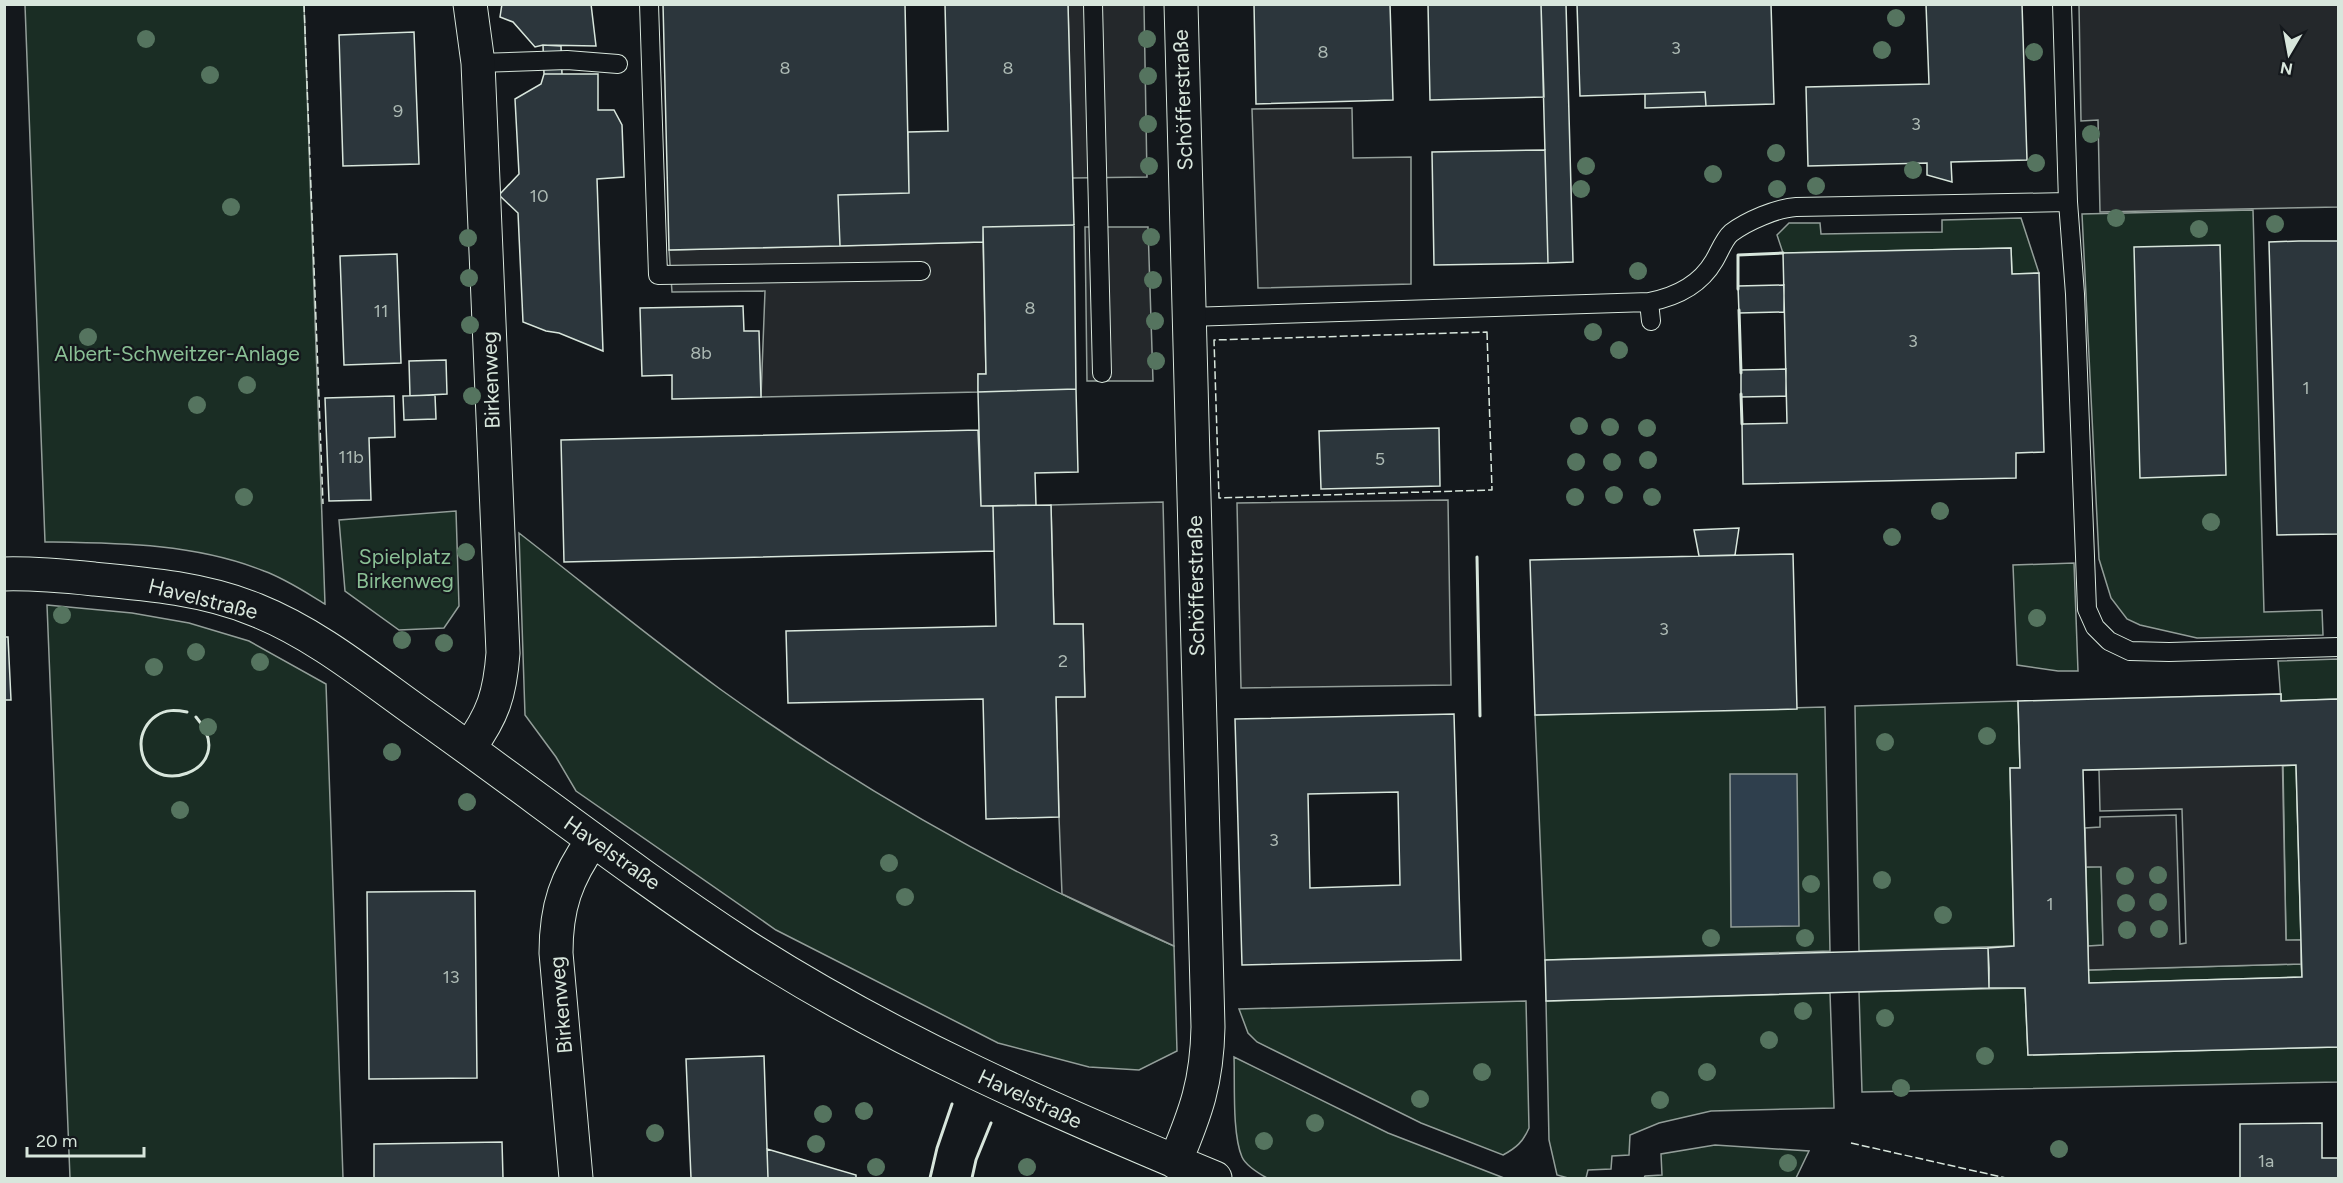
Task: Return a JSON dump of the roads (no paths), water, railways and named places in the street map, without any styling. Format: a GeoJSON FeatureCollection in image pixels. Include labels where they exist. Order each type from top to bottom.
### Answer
{"type":"FeatureCollection","features":[{"type":"Feature","properties":{"kind":"street","name":"Birkenweg"},"geometry":{"type":"LineString","coordinates":[[469,748],[483,729],[495,705],[501,682],[503,653],[477,63],[470,4]]}},
{"type":"Feature","properties":{"kind":"street","name":"Schöfferstraße"},"geometry":{"type":"LineString","coordinates":[[1175,1162],[1201,1094],[1208,1056],[1180,4]]}},
{"type":"Feature","properties":{"kind":"street","name":"Havelstraße"},"geometry":{"type":"LineString","coordinates":[[4,574],[128,581],[190,591],[243,604],[276,618],[310,636],[469,748],[593,840],[745,946],[875,1022],[986,1079],[1215,1179]]}},
{"type":"Feature","properties":{"kind":"street","name":"Birkenweg"},"geometry":{"type":"LineString","coordinates":[[576,1179],[556,953],[556,924],[569,878],[593,840]]}},
{"type":"Feature","properties":{"kind":"lane"},"geometry":{"type":"LineString","coordinates":[[650,4],[658,275],[921,271]]}},
{"type":"Feature","properties":{"kind":"lane"},"geometry":{"type":"LineString","coordinates":[[1093,4],[1102,373]]}},
{"type":"Feature","properties":{"kind":"lane"},"geometry":{"type":"LineString","coordinates":[[2062,4],[2068,201],[2075,294],[2087,609],[2095,627],[2109,641],[2130,651],[2338,647]]}},
{"type":"Feature","properties":{"kind":"lane"},"geometry":{"type":"LineString","coordinates":[[477,63],[567,60],[618,64]]}},
{"type":"Feature","properties":{"kind":"lane"},"geometry":{"type":"LineString","coordinates":[[1189,317],[1649,302],[1666,299],[1688,289],[1710,269],[1730,234],[1772,212],[1796,207],[2068,201]]}},
{"type":"Feature","properties":{"kind":"lane"},"geometry":{"type":"LineString","coordinates":[[1649,302],[1650,321]]}},
{"type":"Feature","properties":{"kind":"water"},"geometry":{"type":"Polygon","coordinates":[[[1730,774],[1797,774],[1799,926],[1731,927],[1730,774]]]}},
{"type":"Feature","properties":{"kind":"park label","name":"Albert-Schweitzer-Anlage"},"geometry":{"type":"Point","coordinates":[177,354]}},
{"type":"Feature","properties":{"kind":"park label","name":"Spielplatz Birkenweg"},"geometry":{"type":"Point","coordinates":[405,569]}}]}
